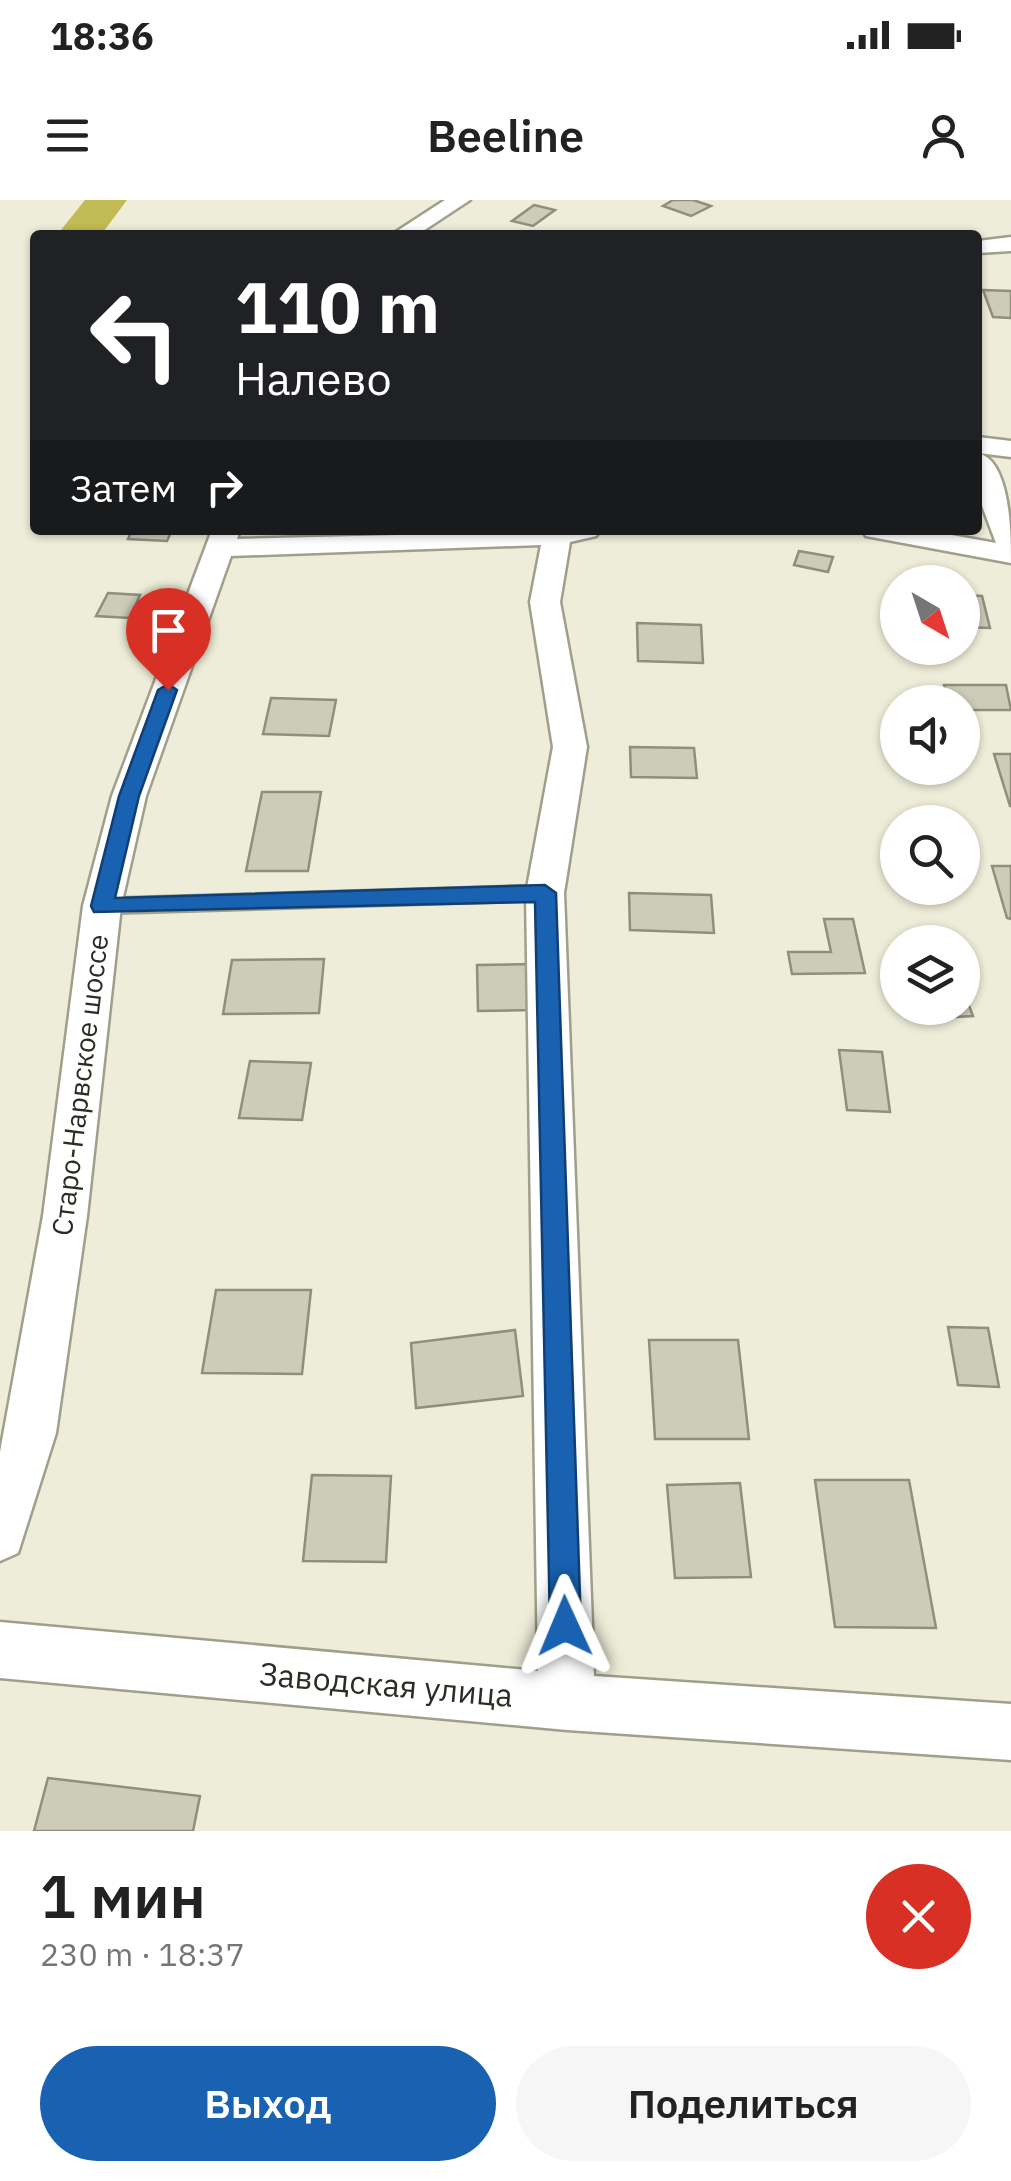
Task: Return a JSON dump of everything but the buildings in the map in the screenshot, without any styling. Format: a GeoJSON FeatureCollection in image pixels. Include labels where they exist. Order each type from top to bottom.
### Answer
{"type":"FeatureCollection","features":[{"type":"Feature","properties":{"kind":"street"},"geometry":{"type":"LineString","coordinates":[[410,230],[460,200]]}},
{"type":"Feature","properties":{"kind":"street"},"geometry":{"type":"LineString","coordinates":[[982,248],[1011,244]]}},
{"type":"Feature","properties":{"kind":"street"},"geometry":{"type":"LineString","coordinates":[[982,445],[1011,449]]}},
{"type":"Feature","properties":{"kind":"street"},"geometry":{"type":"LineString","coordinates":[[982,472],[1011,544]]}},
{"type":"Feature","properties":{"kind":"street"},"geometry":{"type":"LineString","coordinates":[[222,539],[455,535]]}},
{"type":"Feature","properties":{"kind":"street"},"geometry":{"type":"LineString","coordinates":[[567,1702],[545,893],[570,746],[545,602],[570,535]]}},
{"type":"Feature","properties":{"kind":"street"},"geometry":{"type":"LineString","coordinates":[[904,535],[1011,554]]}},
{"type":"Feature","properties":{"kind":"street","name":"Старо-Нарвское шоссе"},"geometry":{"type":"LineString","coordinates":[[0,1534],[31,1434],[65,1216],[102,906],[129,796],[222,539]]}},
{"type":"Feature","properties":{"kind":"street","name":"Заводская улица"},"geometry":{"type":"LineString","coordinates":[[0,1650],[567,1702],[1011,1732]]}},
{"type":"Feature","properties":{"kind":"lane"},"geometry":{"type":"LineString","coordinates":[[102,906],[545,893]]}},
{"type":"Feature","properties":{"kind":"waterway"},"geometry":{"type":"LineString","coordinates":[[83,230],[106,200]]}},
{"type":"Feature","properties":{"kind":"route"},"geometry":{"type":"LineString","coordinates":[[168,690],[129,796],[102,906],[545,893],[565,1626]]}}]}
